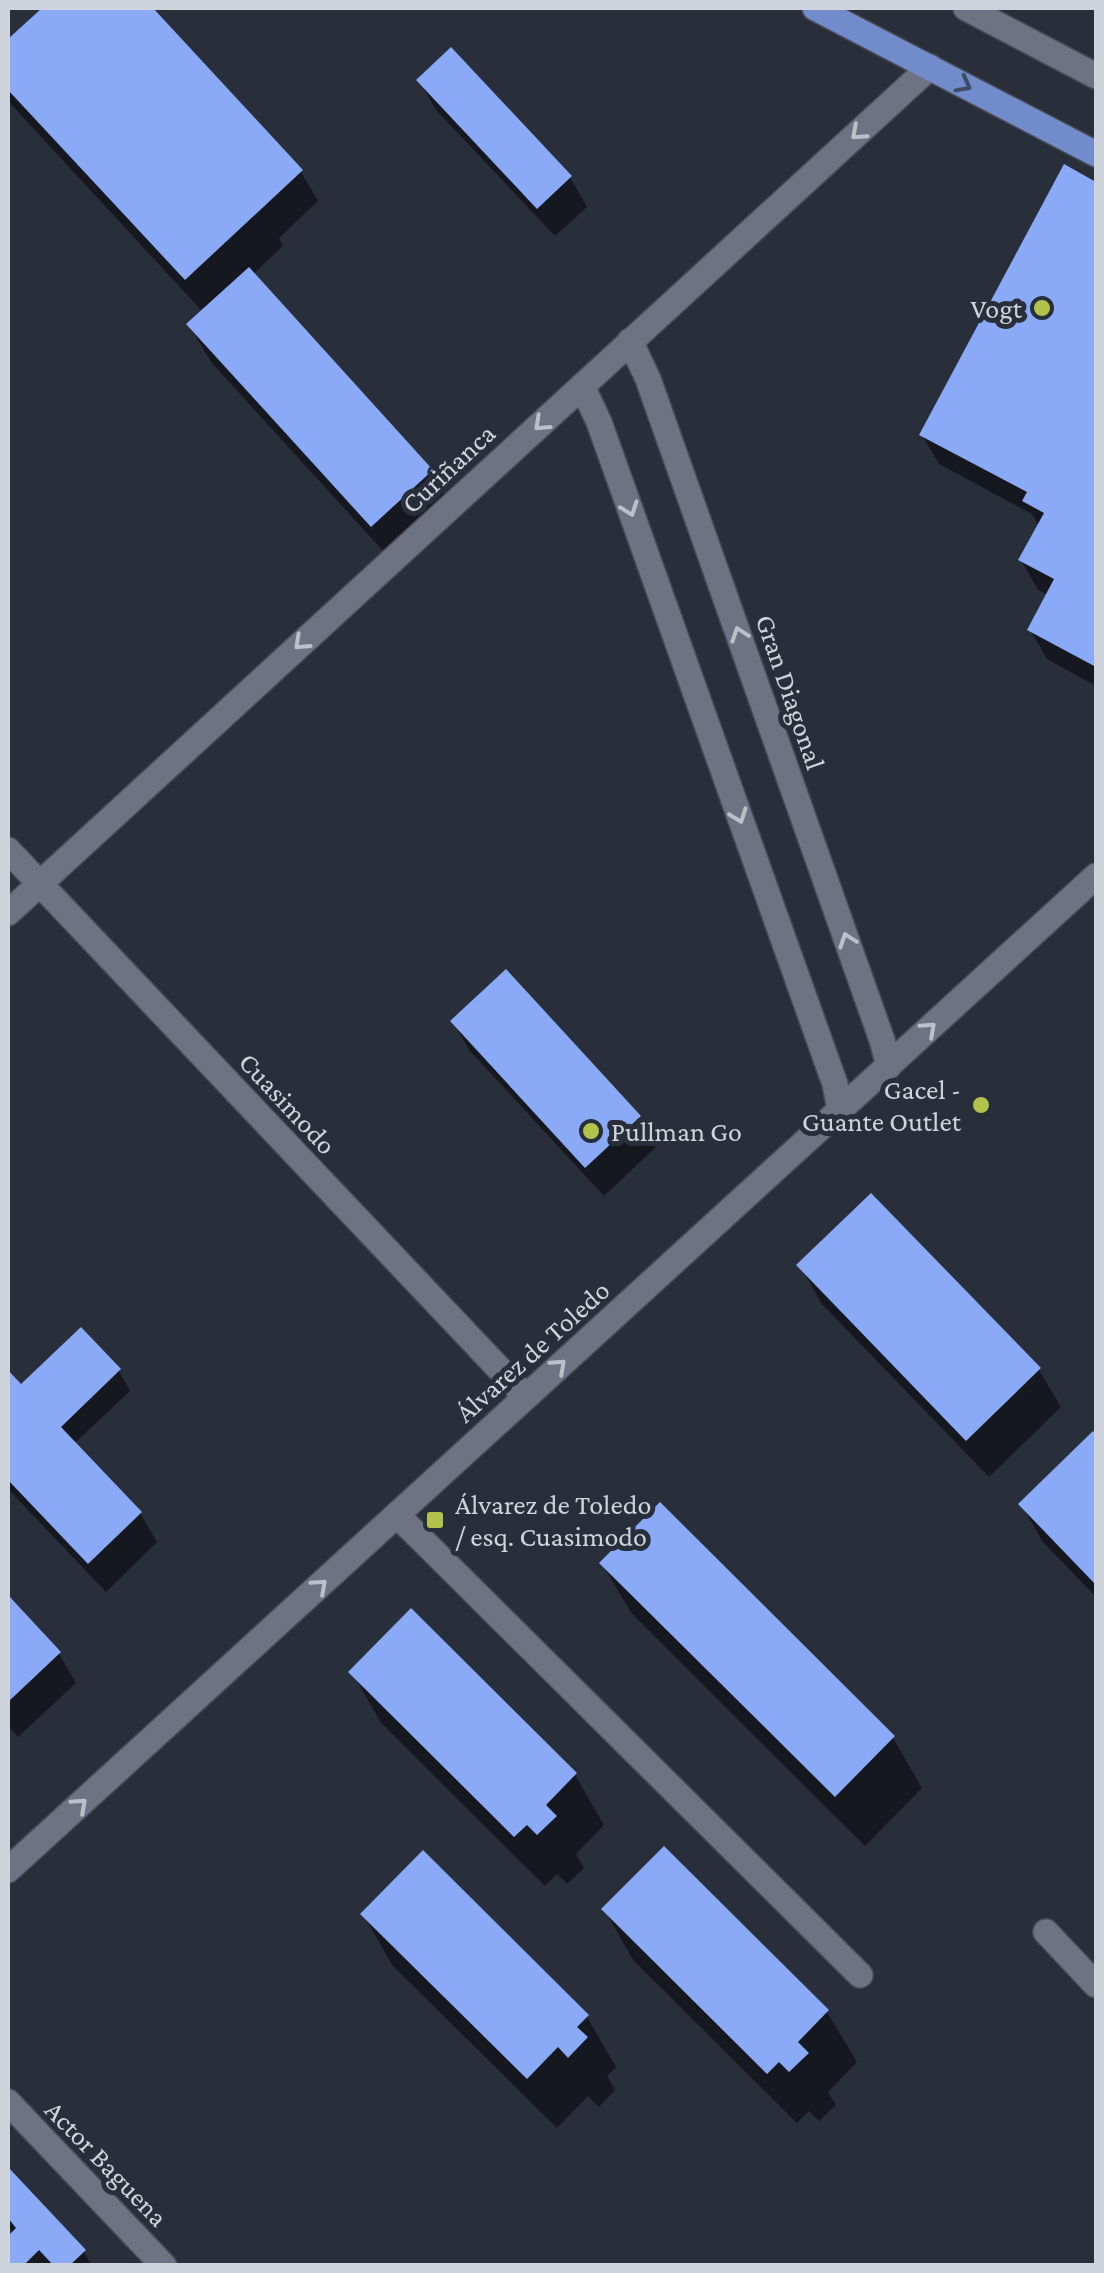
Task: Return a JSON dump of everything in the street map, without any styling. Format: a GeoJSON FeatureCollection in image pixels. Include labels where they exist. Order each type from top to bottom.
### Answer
{"type":"FeatureCollection","features":[{"type":"Feature","properties":{"kind":"main road"},"geometry":{"type":"LineString","coordinates":[[816,8],[1096,154]]}},
{"type":"Feature","properties":{"kind":"street"},"geometry":{"type":"LineString","coordinates":[[966,8],[1096,76]]}},
{"type":"Feature","properties":{"kind":"street","name":"Curiñanca"},"geometry":{"type":"LineString","coordinates":[[8,913],[930,67]]}},
{"type":"Feature","properties":{"kind":"street","name":"Gran Diagonal"},"geometry":{"type":"LineString","coordinates":[[630,341],[648,379],[888,1066]]}},
{"type":"Feature","properties":{"kind":"street"},"geometry":{"type":"LineString","coordinates":[[582,386],[599,422],[835,1084],[840,1110]]}},
{"type":"Feature","properties":{"kind":"street","name":"Cuasimodo"},"geometry":{"type":"LineString","coordinates":[[8,850],[526,1397]]}},
{"type":"Feature","properties":{"kind":"street","name":"Álvarez de Toledo"},"geometry":{"type":"LineString","coordinates":[[8,1870],[1096,876]]}},
{"type":"Feature","properties":{"kind":"street"},"geometry":{"type":"LineString","coordinates":[[397,1515],[860,1975]]}},
{"type":"Feature","properties":{"kind":"street"},"geometry":{"type":"LineString","coordinates":[[1046,1932],[1096,1985]]}},
{"type":"Feature","properties":{"kind":"street","name":"Actor Baguena"},"geometry":{"type":"LineString","coordinates":[[8,2102],[164,2266]]}},
{"type":"Feature","properties":{"kind":"building"},"geometry":{"type":"Polygon","coordinates":[[[42,8],[153,8],[303,170],[185,280],[8,90],[8,39],[42,8]]]}},
{"type":"Feature","properties":{"kind":"building"},"geometry":{"type":"Polygon","coordinates":[[[451,47],[572,176],[537,209],[416,80],[451,47]]]}},
{"type":"Feature","properties":{"kind":"building","name":"Vogt"},"geometry":{"type":"Polygon","coordinates":[[[1064,164],[1096,182],[1096,667],[1027,630],[1054,579],[1018,560],[1044,513],[1022,501],[1027,492],[919,435],[1064,164]]]}},
{"type":"Feature","properties":{"kind":"building"},"geometry":{"type":"Polygon","coordinates":[[[249,267],[433,470],[371,527],[186,324],[249,267]]]}},
{"type":"Feature","properties":{"kind":"building"},"geometry":{"type":"Polygon","coordinates":[[[506,969],[641,1116],[585,1168],[450,1021],[506,969]]]}},
{"type":"Feature","properties":{"kind":"building"},"geometry":{"type":"Polygon","coordinates":[[[871,1193],[1041,1368],[966,1441],[796,1265],[871,1193]]]}},
{"type":"Feature","properties":{"kind":"building"},"geometry":{"type":"Polygon","coordinates":[[[81,1327],[121,1369],[61,1427],[142,1512],[88,1564],[8,1480],[8,1370],[21,1384],[81,1327]]]}},
{"type":"Feature","properties":{"kind":"building"},"geometry":{"type":"Polygon","coordinates":[[[1093,1431],[1096,1435],[1096,1585],[1018,1504],[1093,1431]]]}},
{"type":"Feature","properties":{"kind":"building"},"geometry":{"type":"Polygon","coordinates":[[[660,1502],[895,1736],[835,1797],[599,1563],[660,1502]]]}},
{"type":"Feature","properties":{"kind":"building"},"geometry":{"type":"Polygon","coordinates":[[[8,1595],[61,1652],[8,1702],[8,1595]]]}},
{"type":"Feature","properties":{"kind":"building"},"geometry":{"type":"Polygon","coordinates":[[[411,1608],[577,1773],[546,1805],[557,1816],[537,1835],[527,1825],[514,1837],[348,1672],[411,1608]]]}},
{"type":"Feature","properties":{"kind":"building"},"geometry":{"type":"Polygon","coordinates":[[[664,1846],[829,2010],[798,2042],[809,2053],[789,2072],[779,2062],[767,2074],[601,1909],[664,1846]]]}},
{"type":"Feature","properties":{"kind":"building"},"geometry":{"type":"Polygon","coordinates":[[[423,1850],[589,2015],[577,2027],[588,2037],[568,2058],[558,2047],[527,2079],[360,1914],[423,1850]]]}},
{"type":"Feature","properties":{"kind":"building"},"geometry":{"type":"Polygon","coordinates":[[[8,2167],[86,2250],[69,2266],[54,2266],[39,2250],[23,2266],[8,2266],[8,2236],[16,2228],[8,2218],[8,2167]]]}},
{"type":"Feature","properties":{"kind":"place","name":"Vogt"},"geometry":{"type":"Point","coordinates":[1042,308]}},
{"type":"Feature","properties":{"kind":"place","name":"Gacel - Guante Outlet"},"geometry":{"type":"Point","coordinates":[981,1105]}},
{"type":"Feature","properties":{"kind":"place","name":"Pullman Go"},"geometry":{"type":"Point","coordinates":[591,1131]}},
{"type":"Feature","properties":{"kind":"place","name":"Álvarez de Toledo / esq. Cuasimodo"},"geometry":{"type":"Point","coordinates":[435,1520]}}]}
